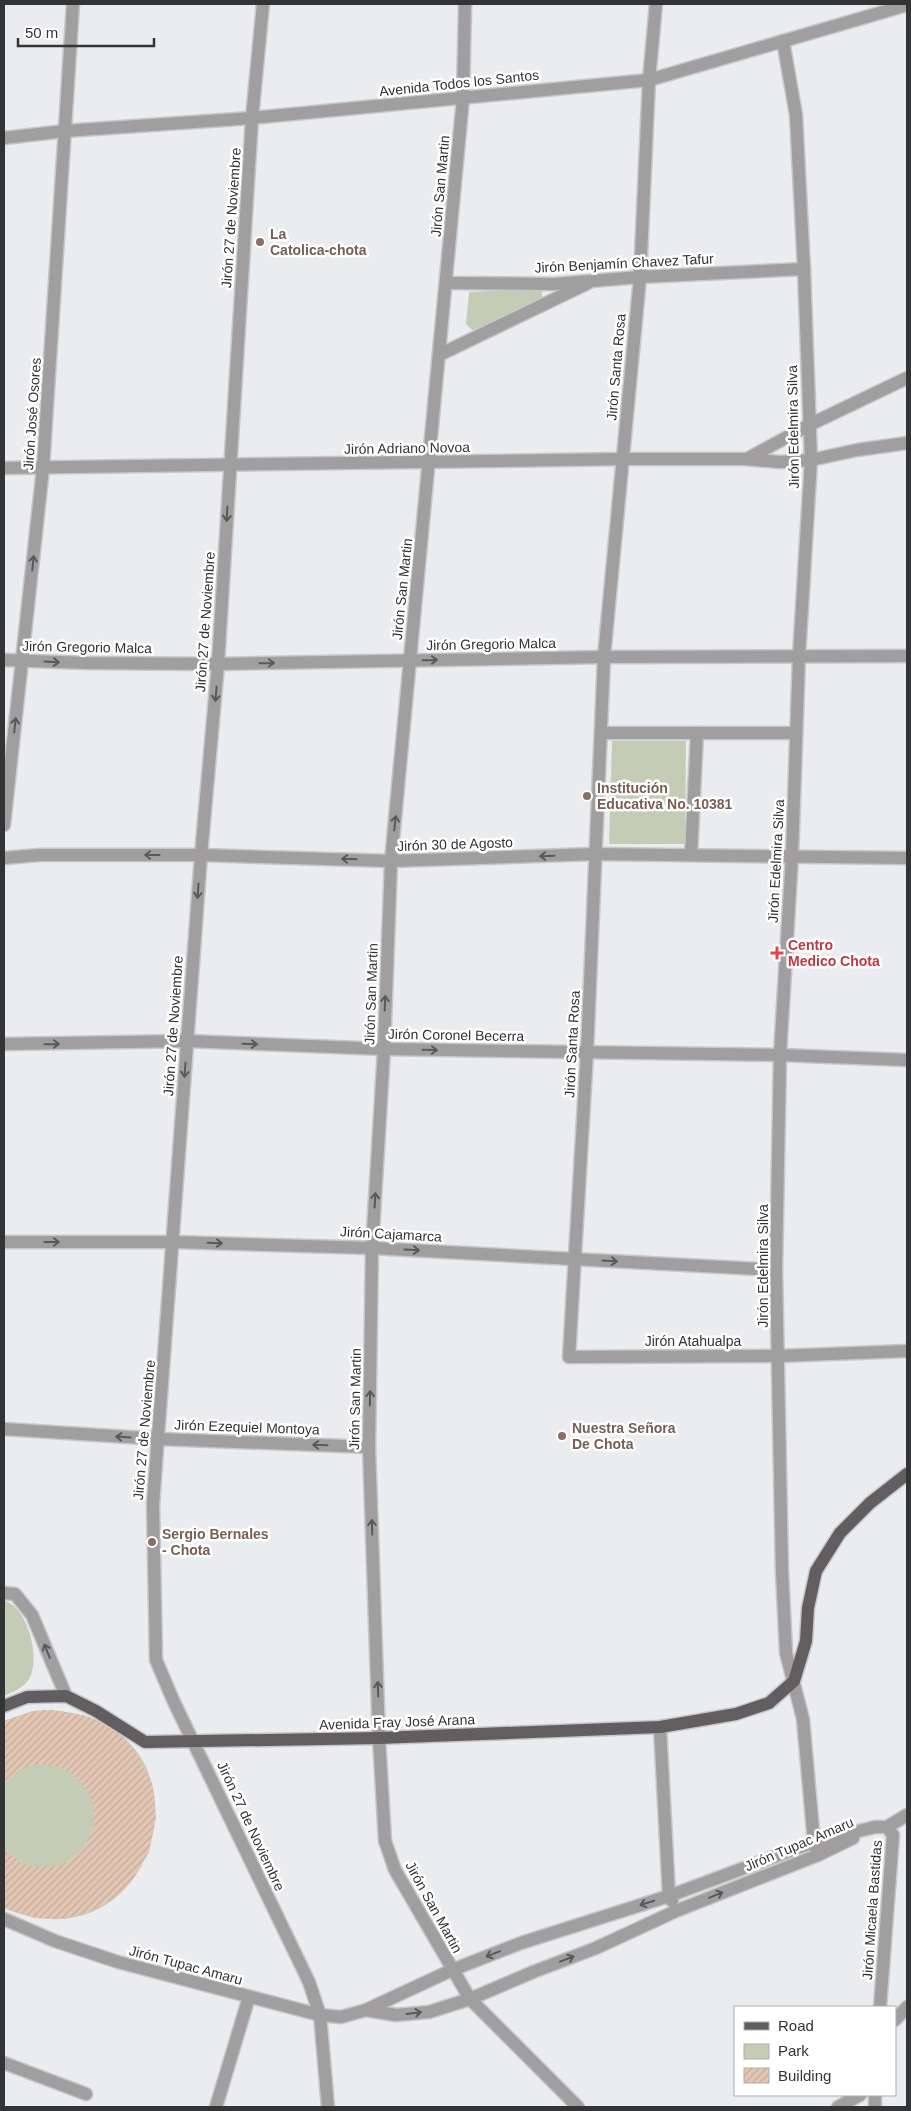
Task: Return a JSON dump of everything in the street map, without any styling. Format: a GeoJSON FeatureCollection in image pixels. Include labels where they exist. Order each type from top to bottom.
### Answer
{"type":"FeatureCollection","features":[{"type":"Feature","properties":{"kind":"main road"},"geometry":{"type":"LineString","coordinates":[[794,1682],[806,1641],[808,1608],[816,1571],[840,1533],[870,1503],[907,1474]]}},
{"type":"Feature","properties":{"kind":"main road","name":"Avenida Fray José Arana"},"geometry":{"type":"LineString","coordinates":[[4,1706],[27,1697],[66,1696],[96,1711],[145,1742],[379,1738],[660,1727],[736,1714],[769,1703],[794,1682]]}},
{"type":"Feature","properties":{"kind":"street","name":"Jirón José Osores"},"geometry":{"type":"LineString","coordinates":[[4,825],[43,468],[73,4]]}},
{"type":"Feature","properties":{"kind":"street","name":"Jirón 27 de Noviembre"},"geometry":{"type":"LineString","coordinates":[[263,4],[252,118],[218,664],[201,855],[174,1242],[153,1504],[156,1660],[173,1700],[309,1982],[320,2015],[328,2107]]}},
{"type":"Feature","properties":{"kind":"street","name":"Jirón San Martin"},"geometry":{"type":"LineString","coordinates":[[465,4],[463,98],[391,860],[384,1049],[372,1248],[369,1446],[379,1738],[385,1841],[395,1870],[470,1999],[578,2107]]}},
{"type":"Feature","properties":{"kind":"street","name":"Jirón Santa Rosa"},"geometry":{"type":"LineString","coordinates":[[569,1357],[587,1052],[604,657],[640,277],[649,80],[656,4]]}},
{"type":"Feature","properties":{"kind":"street","name":"Avenida Todos los Santos"},"geometry":{"type":"LineString","coordinates":[[4,138],[65,131],[252,118],[649,80],[907,5]]}},
{"type":"Feature","properties":{"kind":"street","name":"Jirón Edelmira Silva"},"geometry":{"type":"LineString","coordinates":[[783,41],[796,115],[811,460],[798,656],[792,856],[780,1055],[776,1270],[786,1653],[803,1719],[814,1842],[818,1854]]}},
{"type":"Feature","properties":{"kind":"street","name":"Jirón Benjamín Chavez Tafur"},"geometry":{"type":"LineString","coordinates":[[446,283],[554,284],[640,277],[804,269]]}},
{"type":"Feature","properties":{"kind":"street"},"geometry":{"type":"LineString","coordinates":[[440,356],[595,280]]}},
{"type":"Feature","properties":{"kind":"street"},"geometry":{"type":"LineString","coordinates":[[745,459],[809,425],[907,378]]}},
{"type":"Feature","properties":{"kind":"street","name":"Jirón Adriano Novoa"},"geometry":{"type":"LineString","coordinates":[[4,468],[745,459],[780,462],[811,460],[858,450],[907,443]]}},
{"type":"Feature","properties":{"kind":"street","name":"Jirón Gregorio Malca"},"geometry":{"type":"LineString","coordinates":[[4,660],[218,664],[604,657],[907,656]]}},
{"type":"Feature","properties":{"kind":"street"},"geometry":{"type":"LineString","coordinates":[[601,733],[796,733]]}},
{"type":"Feature","properties":{"kind":"street"},"geometry":{"type":"LineString","coordinates":[[690,855],[697,733]]}},
{"type":"Feature","properties":{"kind":"street","name":"Jirón 30 de Agosto"},"geometry":{"type":"LineString","coordinates":[[4,858],[39,855],[201,855],[391,860],[596,854],[907,858]]}},
{"type":"Feature","properties":{"kind":"street","name":"Jirón Coronel Becerra"},"geometry":{"type":"LineString","coordinates":[[4,1044],[187,1041],[384,1049],[780,1055],[907,1060]]}},
{"type":"Feature","properties":{"kind":"street","name":"Jirón Cajamarca"},"geometry":{"type":"LineString","coordinates":[[4,1242],[174,1242],[372,1248],[776,1270]]}},
{"type":"Feature","properties":{"kind":"street","name":"Jirón Atahualpa"},"geometry":{"type":"LineString","coordinates":[[569,1357],[779,1356],[907,1351]]}},
{"type":"Feature","properties":{"kind":"street","name":"Jirón Ezequiel Montoya"},"geometry":{"type":"LineString","coordinates":[[4,1429],[159,1439],[369,1446]]}},
{"type":"Feature","properties":{"kind":"street"},"geometry":{"type":"LineString","coordinates":[[4,1593],[15,1594],[32,1616],[66,1696]]}},
{"type":"Feature","properties":{"kind":"street"},"geometry":{"type":"LineString","coordinates":[[660,1727],[669,1896],[676,1911]]}},
{"type":"Feature","properties":{"kind":"street"},"geometry":{"type":"LineString","coordinates":[[881,1827],[907,1815]]}},
{"type":"Feature","properties":{"kind":"street","name":"Jirón Tupac Amaru"},"geometry":{"type":"LineString","coordinates":[[4,1919],[56,1941],[118,1962],[320,2015],[340,2017],[366,2010],[452,1970],[529,1940],[669,1896],[814,1842],[881,1827]]}},
{"type":"Feature","properties":{"kind":"street","name":"Jirón Tupac Amaru"},"geometry":{"type":"LineString","coordinates":[[366,2010],[396,2015],[429,2012],[470,1999],[596,1948],[676,1911],[881,1827]]}},
{"type":"Feature","properties":{"kind":"street","name":"Jirón Micaela Bastidas"},"geometry":{"type":"LineString","coordinates":[[880,2006],[893,1836],[881,1827]]}},
{"type":"Feature","properties":{"kind":"street"},"geometry":{"type":"LineString","coordinates":[[216,2107],[249,1997]]}},
{"type":"Feature","properties":{"kind":"street"},"geometry":{"type":"LineString","coordinates":[[896,2019],[907,2007]]}},
{"type":"Feature","properties":{"kind":"street"},"geometry":{"type":"LineString","coordinates":[[4,2063],[86,2094]]}},
{"type":"Feature","properties":{"kind":"street"},"geometry":{"type":"LineString","coordinates":[[838,2107],[858,2096]]}},
{"type":"Feature","properties":{"kind":"green space"},"geometry":{"type":"Polygon","coordinates":[[[542,289],[542,301],[473,331],[466,324],[469,292],[542,289]]]}},
{"type":"Feature","properties":{"kind":"green space"},"geometry":{"type":"Polygon","coordinates":[[[612,741],[686,741],[685,844],[609,844],[612,741]]]}},
{"type":"Feature","properties":{"kind":"green space"},"geometry":{"type":"Polygon","coordinates":[[[4,1601],[12,1605],[19,1612],[25,1622],[30,1634],[34,1659],[33,1670],[27,1682],[4,1696],[4,1601]]]}},
{"type":"Feature","properties":{"kind":"green space"},"geometry":{"type":"Polygon","coordinates":[[[50,1710],[105,1725],[139,1755],[154,1796],[152,1839],[134,1878],[102,1907],[58,1919],[4,1908],[4,1721],[33,1711],[50,1710]]]}},
{"type":"Feature","properties":{"kind":"building"},"geometry":{"type":"Polygon","coordinates":[[[50,1710],[83,1715],[99,1721],[126,1741],[137,1754],[152,1784],[156,1817],[149,1852],[131,1882],[118,1895],[104,1905],[87,1912],[70,1917],[52,1919],[35,1918],[4,1908],[4,1850],[21,1863],[32,1867],[55,1866],[67,1862],[84,1847],[94,1826],[93,1803],[89,1792],[74,1775],[65,1769],[42,1764],[30,1766],[20,1770],[4,1783],[4,1721],[33,1711],[50,1710]]]}},
{"type":"Feature","properties":{"kind":"place","name":"La Catolica-chota"},"geometry":{"type":"Point","coordinates":[260,242]}},
{"type":"Feature","properties":{"kind":"place","name":"Institución Educativa No. 10381"},"geometry":{"type":"Point","coordinates":[587,796]}},
{"type":"Feature","properties":{"kind":"place","name":"Centro Medico Chota"},"geometry":{"type":"Point","coordinates":[777,953]}},
{"type":"Feature","properties":{"kind":"place","name":"Nuestra Señora De Chota"},"geometry":{"type":"Point","coordinates":[562,1436]}},
{"type":"Feature","properties":{"kind":"place","name":"Sergio Bernales - Chota"},"geometry":{"type":"Point","coordinates":[152,1542]}}]}
